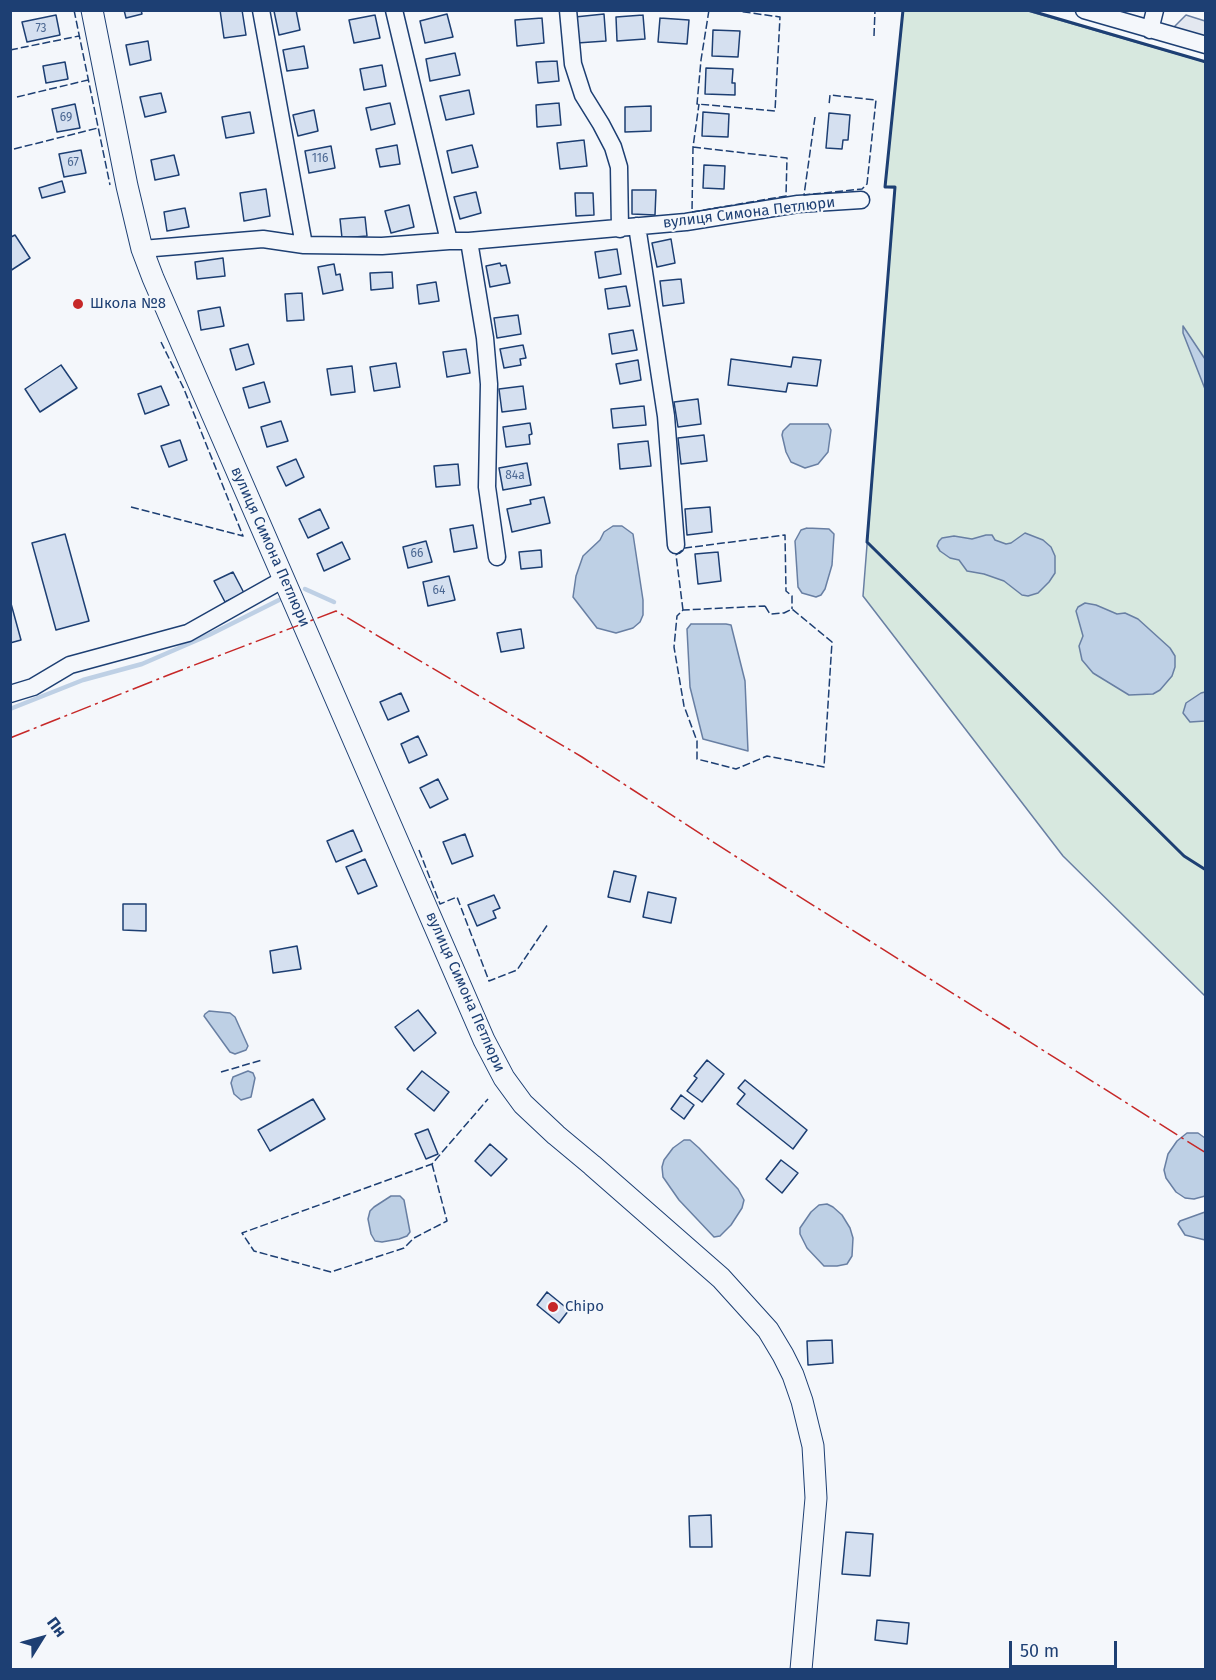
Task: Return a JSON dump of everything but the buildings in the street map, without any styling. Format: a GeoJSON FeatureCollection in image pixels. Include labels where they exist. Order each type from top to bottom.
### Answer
{"type":"FeatureCollection","features":[{"type":"Feature","properties":{"kind":"main road","name":"вулиця Симона Петлюри"},"geometry":{"type":"LineString","coordinates":[[92,10],[142,249],[167,312],[484,1040],[504,1078],[523,1104],[721,1278],[768,1330],[783,1355],[802,1401],[813,1446],[816,1498],[801,1670]]}},
{"type":"Feature","properties":{"kind":"street"},"geometry":{"type":"LineString","coordinates":[[261,10],[304,245]]}},
{"type":"Feature","properties":{"kind":"street"},"geometry":{"type":"LineString","coordinates":[[394,10],[449,241]]}},
{"type":"Feature","properties":{"kind":"street"},"geometry":{"type":"LineString","coordinates":[[568,10],[573,64],[583,95],[613,147],[619,167],[628,228],[666,416],[676,545]]}},
{"type":"Feature","properties":{"kind":"street"},"geometry":{"type":"LineString","coordinates":[[1084,10],[1206,45]]}},
{"type":"Feature","properties":{"kind":"street"},"geometry":{"type":"LineString","coordinates":[[1150,30],[1155,10]]}},
{"type":"Feature","properties":{"kind":"street","name":"вулиця Симона Петлюри"},"geometry":{"type":"LineString","coordinates":[[142,249],[263,239],[304,245],[382,246],[469,241],[686,222],[798,204],[861,200]]}},
{"type":"Feature","properties":{"kind":"street"},"geometry":{"type":"LineString","coordinates":[[469,241],[485,338],[489,384],[487,487],[497,557]]}},
{"type":"Feature","properties":{"kind":"street"},"geometry":{"type":"LineString","coordinates":[[10,694],[33,687],[70,665],[188,633],[284,579]]}},
{"type":"Feature","properties":{"kind":"shaded area"},"geometry":{"type":"Polygon","coordinates":[[[903,11],[1028,11],[1205,62],[1205,996],[1063,856],[863,596],[895,188],[885,187],[903,11]]]}},
{"type":"Feature","properties":{"kind":"shaded area"},"geometry":{"type":"Polygon","coordinates":[[[1186,15],[1205,21],[1205,46],[1167,34],[1186,15]]]}},
{"type":"Feature","properties":{"kind":"water"},"geometry":{"type":"Polygon","coordinates":[[[1183,326],[1205,359],[1205,389],[1183,333],[1183,326]]]}},
{"type":"Feature","properties":{"kind":"water"},"geometry":{"type":"Polygon","coordinates":[[[790,424],[828,424],[831,430],[828,452],[818,464],[805,468],[791,462],[782,435],[790,424]]]}},
{"type":"Feature","properties":{"kind":"water"},"geometry":{"type":"Polygon","coordinates":[[[613,526],[622,526],[633,534],[643,600],[643,615],[640,622],[633,628],[616,633],[597,628],[573,597],[576,576],[583,556],[600,540],[604,532],[613,526]]]}},
{"type":"Feature","properties":{"kind":"water"},"geometry":{"type":"Polygon","coordinates":[[[829,529],[834,534],[832,565],[825,589],[821,595],[816,597],[802,593],[798,587],[795,541],[801,530],[829,529]]]}},
{"type":"Feature","properties":{"kind":"water"},"geometry":{"type":"Polygon","coordinates":[[[1025,533],[1043,540],[1051,547],[1055,556],[1055,573],[1049,582],[1038,593],[1028,596],[1022,595],[1004,581],[967,571],[959,560],[950,558],[937,546],[942,538],[954,536],[972,539],[986,535],[992,535],[995,540],[1006,544],[1025,533]]]}},
{"type":"Feature","properties":{"kind":"water"},"geometry":{"type":"Polygon","coordinates":[[[1085,603],[1117,614],[1125,613],[1138,619],[1170,648],[1175,656],[1175,667],[1172,676],[1160,690],[1153,694],[1129,695],[1093,673],[1082,660],[1079,646],[1083,636],[1076,611],[1085,603]]]}},
{"type":"Feature","properties":{"kind":"water"},"geometry":{"type":"Polygon","coordinates":[[[691,624],[731,625],[745,681],[748,751],[703,739],[690,687],[687,629],[691,624]]]}},
{"type":"Feature","properties":{"kind":"water"},"geometry":{"type":"Polygon","coordinates":[[[1205,692],[1205,721],[1190,722],[1183,713],[1186,703],[1205,692]]]}},
{"type":"Feature","properties":{"kind":"water"},"geometry":{"type":"Polygon","coordinates":[[[209,1011],[230,1013],[235,1017],[248,1046],[246,1050],[235,1054],[230,1052],[204,1016],[209,1011]]]}},
{"type":"Feature","properties":{"kind":"water"},"geometry":{"type":"Polygon","coordinates":[[[248,1071],[253,1073],[255,1078],[251,1097],[241,1100],[234,1094],[231,1083],[233,1077],[248,1071]]]}},
{"type":"Feature","properties":{"kind":"water"},"geometry":{"type":"Polygon","coordinates":[[[1187,1133],[1198,1133],[1205,1138],[1205,1196],[1194,1199],[1185,1198],[1176,1192],[1166,1178],[1164,1170],[1168,1154],[1177,1141],[1187,1133]]]}},
{"type":"Feature","properties":{"kind":"water"},"geometry":{"type":"Polygon","coordinates":[[[684,1140],[690,1140],[699,1148],[738,1189],[744,1200],[742,1208],[731,1225],[720,1236],[714,1237],[679,1200],[663,1177],[664,1160],[673,1148],[684,1140]]]}},
{"type":"Feature","properties":{"kind":"water"},"geometry":{"type":"Polygon","coordinates":[[[391,1196],[400,1196],[404,1200],[410,1232],[399,1239],[375,1241],[368,1219],[370,1211],[391,1196]]]}},
{"type":"Feature","properties":{"kind":"water"},"geometry":{"type":"Polygon","coordinates":[[[827,1204],[842,1215],[850,1228],[853,1238],[852,1256],[847,1264],[824,1266],[807,1248],[800,1234],[800,1228],[811,1212],[819,1205],[827,1204]]]}},
{"type":"Feature","properties":{"kind":"water"},"geometry":{"type":"Polygon","coordinates":[[[1205,1212],[1205,1240],[1185,1235],[1178,1224],[1180,1221],[1205,1212]]]}},
{"type":"Feature","properties":{"kind":"waterway"},"geometry":{"type":"LineString","coordinates":[[305,589],[334,602]]}},
{"type":"Feature","properties":{"kind":"waterway"},"geometry":{"type":"LineString","coordinates":[[10,709],[83,680],[142,664],[209,635],[279,600]]}},
{"type":"Feature","properties":{"kind":"fence"},"geometry":{"type":"LineString","coordinates":[[74,10],[110,185]]}},
{"type":"Feature","properties":{"kind":"fence"},"geometry":{"type":"LineString","coordinates":[[709,10],[697,104],[775,111],[780,17],[730,10]]}},
{"type":"Feature","properties":{"kind":"fence"},"geometry":{"type":"LineString","coordinates":[[874,36],[875,10]]}},
{"type":"Feature","properties":{"kind":"fence"},"geometry":{"type":"LineString","coordinates":[[10,50],[79,36]]}},
{"type":"Feature","properties":{"kind":"fence"},"geometry":{"type":"LineString","coordinates":[[17,97],[88,80]]}},
{"type":"Feature","properties":{"kind":"fence"},"geometry":{"type":"LineString","coordinates":[[815,117],[804,195],[862,189],[867,184],[876,100],[830,95],[829,105]]}},
{"type":"Feature","properties":{"kind":"fence"},"geometry":{"type":"LineString","coordinates":[[693,147],[787,158],[786,196],[692,212],[693,147],[699,104]]}},
{"type":"Feature","properties":{"kind":"fence"},"geometry":{"type":"LineString","coordinates":[[14,149],[98,128]]}},
{"type":"Feature","properties":{"kind":"fence"},"geometry":{"type":"LineString","coordinates":[[131,507],[243,536],[184,389],[161,342]]}},
{"type":"Feature","properties":{"kind":"fence"},"geometry":{"type":"LineString","coordinates":[[683,610],[676,555],[685,548],[785,535],[786,591],[792,596],[792,609]]}},
{"type":"Feature","properties":{"kind":"fence"},"geometry":{"type":"LineString","coordinates":[[765,606],[770,614],[784,613],[792,609],[832,642],[824,767],[767,756],[736,769],[697,759],[697,741],[684,706],[674,647],[677,616],[683,610],[765,606]]}},
{"type":"Feature","properties":{"kind":"fence"},"geometry":{"type":"LineString","coordinates":[[419,850],[440,904],[457,897],[489,981],[517,970],[548,924]]}},
{"type":"Feature","properties":{"kind":"fence"},"geometry":{"type":"LineString","coordinates":[[221,1072],[262,1060]]}},
{"type":"Feature","properties":{"kind":"fence"},"geometry":{"type":"LineString","coordinates":[[432,1164],[447,1221],[414,1238],[404,1248],[331,1272],[254,1251],[242,1233],[432,1164],[488,1099]]}},
{"type":"Feature","properties":{"kind":"wall"},"geometry":{"type":"LineString","coordinates":[[903,10],[885,187],[895,187],[867,542],[1184,856],[1206,870]]}},
{"type":"Feature","properties":{"kind":"wall"},"geometry":{"type":"LineString","coordinates":[[1028,10],[1206,62]]}},
{"type":"Feature","properties":{"kind":"power"},"geometry":{"type":"LineString","coordinates":[[10,738],[336,611],[582,757],[1206,1153]]}},
{"type":"Feature","properties":{"kind":"place","name":"Школа №8"},"geometry":{"type":"Point","coordinates":[78,304]}},
{"type":"Feature","properties":{"kind":"place","name":"Chipo"},"geometry":{"type":"Point","coordinates":[553,1307]}}]}
